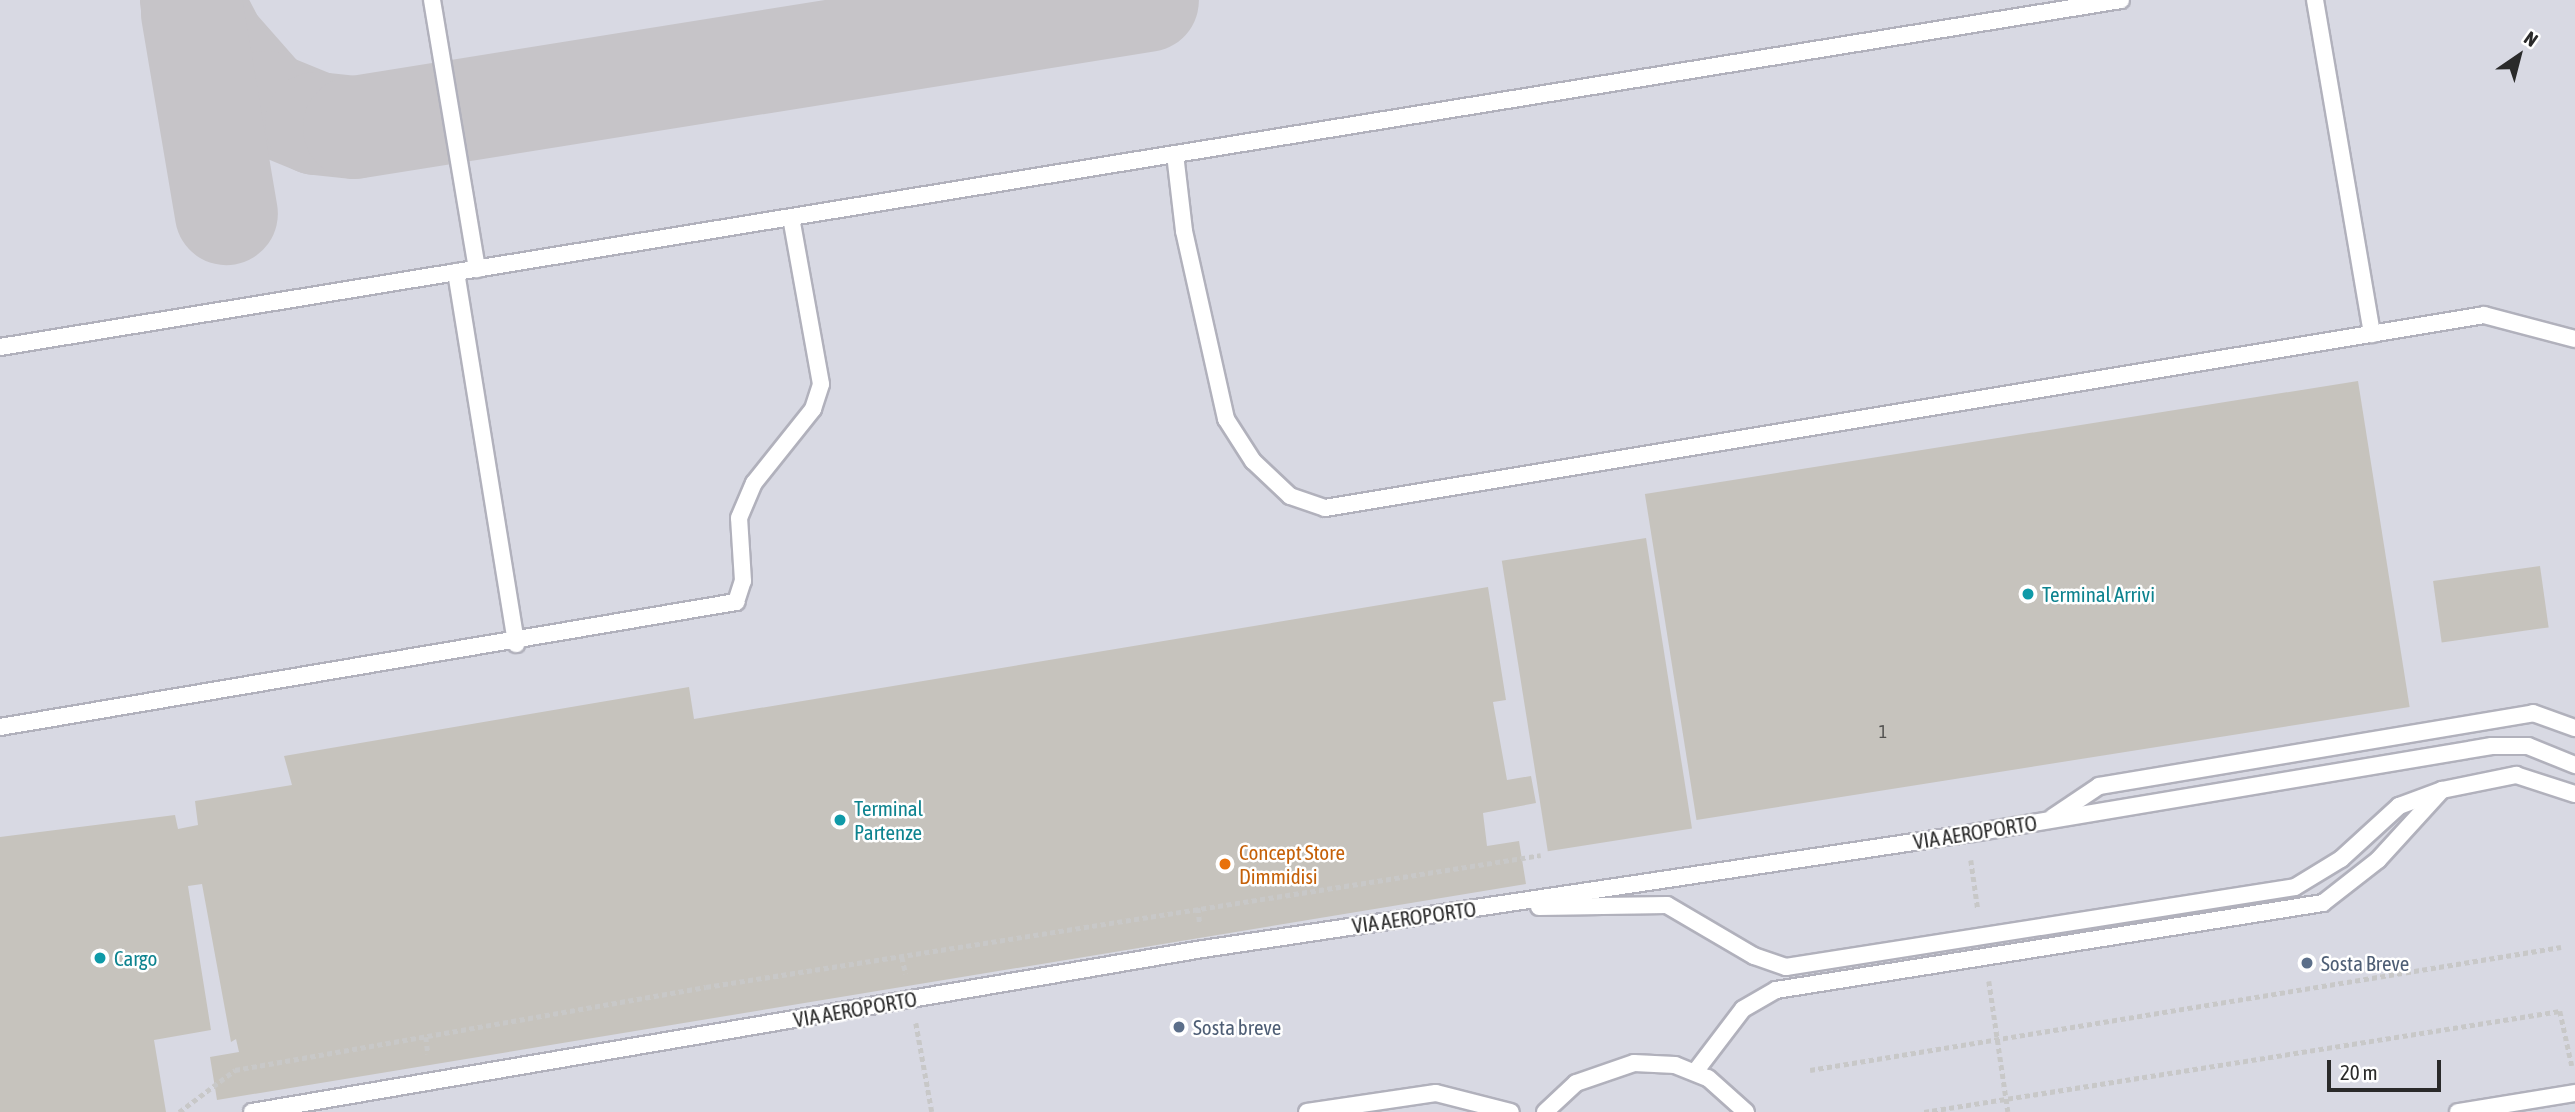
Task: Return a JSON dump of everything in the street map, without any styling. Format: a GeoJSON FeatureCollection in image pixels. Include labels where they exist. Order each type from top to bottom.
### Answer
{"type":"FeatureCollection","features":[{"type":"Feature","properties":{"kind":"lane"},"geometry":{"type":"LineString","coordinates":[[432,0],[477,269]]}},
{"type":"Feature","properties":{"kind":"lane"},"geometry":{"type":"LineString","coordinates":[[0,347],[2121,0]]}},
{"type":"Feature","properties":{"kind":"lane"},"geometry":{"type":"LineString","coordinates":[[2315,0],[2372,334]]}},
{"type":"Feature","properties":{"kind":"lane"},"geometry":{"type":"LineString","coordinates":[[1175,154],[1184,231],[1226,419],[1253,461],[1290,496],[1325,508],[2484,315],[2575,340]]}},
{"type":"Feature","properties":{"kind":"lane"},"geometry":{"type":"LineString","coordinates":[[0,727],[516,644],[736,602],[743,581],[739,518],[754,483],[813,409],[821,384],[791,218]]}},
{"type":"Feature","properties":{"kind":"lane"},"geometry":{"type":"LineString","coordinates":[[456,272],[516,644]]}},
{"type":"Feature","properties":{"kind":"lane"},"geometry":{"type":"LineString","coordinates":[[2049,820],[2099,786],[2533,713],[2575,727]]}},
{"type":"Feature","properties":{"kind":"lane","name":"VIA AEROPORTO"},"geometry":{"type":"LineString","coordinates":[[252,1112],[912,1000],[1473,909],[2049,820],[2492,746],[2528,746],[2575,765]]}},
{"type":"Feature","properties":{"kind":"lane"},"geometry":{"type":"LineString","coordinates":[[1473,909],[1667,905],[1754,956],[1786,967],[2295,887],[2341,859],[2399,806],[2442,790],[2516,775],[2575,794]]}},
{"type":"Feature","properties":{"kind":"lane"},"geometry":{"type":"LineString","coordinates":[[1695,1072],[1743,1009],[1776,990],[2323,903],[2378,860],[2442,790]]}},
{"type":"Feature","properties":{"kind":"lane"},"geometry":{"type":"LineString","coordinates":[[1545,1112],[1576,1083],[1615,1066],[1658,1063],[1695,1072],[1723,1088],[1746,1112]]}},
{"type":"Feature","properties":{"kind":"lane"},"geometry":{"type":"LineString","coordinates":[[1307,1112],[1436,1093],[1511,1112]]}},
{"type":"Feature","properties":{"kind":"lane"},"geometry":{"type":"LineString","coordinates":[[2469,1111],[2575,1093]]}},
{"type":"Feature","properties":{"kind":"path"},"geometry":{"type":"LineString","coordinates":[[179,1112],[235,1070],[706,987],[1541,855]]}},
{"type":"Feature","properties":{"kind":"path"},"geometry":{"type":"LineString","coordinates":[[1964,912],[1991,909]]}},
{"type":"Feature","properties":{"kind":"path"},"geometry":{"type":"LineString","coordinates":[[1810,1070],[2561,947]]}},
{"type":"Feature","properties":{"kind":"path"},"geometry":{"type":"LineString","coordinates":[[912,1000],[932,1112]]}},
{"type":"Feature","properties":{"kind":"path"},"geometry":{"type":"LineString","coordinates":[[1924,1112],[2560,1011],[2575,1081]]}},
{"type":"Feature","properties":{"kind":"path"},"geometry":{"type":"LineString","coordinates":[[902,1024],[930,1019]]}},
{"type":"Feature","properties":{"kind":"shaded area"},"geometry":{"type":"Polygon","coordinates":[[[0,0],[2575,0],[2575,1112],[0,1112],[0,0]]]}},
{"type":"Feature","properties":{"kind":"building","name":"Terminal Arrivi"},"geometry":{"type":"Polygon","coordinates":[[[2358,381],[2410,707],[1697,820],[1645,494],[2358,381]]]}},
{"type":"Feature","properties":{"kind":"building"},"geometry":{"type":"Polygon","coordinates":[[[1646,538],[1692,828],[1548,851],[1502,561],[1646,538]]]}},
{"type":"Feature","properties":{"kind":"building"},"geometry":{"type":"Polygon","coordinates":[[[2540,566],[2549,627],[2442,642],[2433,581],[2540,566]]]}},
{"type":"Feature","properties":{"kind":"building","name":"Terminal Partenze"},"geometry":{"type":"Polygon","coordinates":[[[1488,587],[1506,700],[1493,702],[1507,780],[1531,776],[1536,803],[1483,813],[1487,846],[1519,841],[1526,884],[217,1100],[210,1057],[239,1052],[236,1039],[231,1042],[202,884],[188,886],[211,1030],[154,1040],[166,1112],[0,1112],[0,837],[175,815],[178,829],[198,825],[195,801],[292,785],[284,756],[689,687],[694,719],[1488,587]]]}},
{"type":"Feature","properties":{"kind":"taxiway"},"geometry":{"type":"LineString","coordinates":[[191,0],[214,44],[265,102],[316,123],[354,127],[1147,0]]}},
{"type":"Feature","properties":{"kind":"taxiway"},"geometry":{"type":"LineString","coordinates":[[192,13],[226,213]]}},
{"type":"Feature","properties":{"kind":"place","name":"Terminal Arrivi"},"geometry":{"type":"Point","coordinates":[2028,594]}},
{"type":"Feature","properties":{"kind":"place","name":"Terminal Partenze"},"geometry":{"type":"Point","coordinates":[840,820]}},
{"type":"Feature","properties":{"kind":"place","name":"Concept Store Dimmidisi"},"geometry":{"type":"Point","coordinates":[1225,864]}},
{"type":"Feature","properties":{"kind":"place","name":"Cargo"},"geometry":{"type":"Point","coordinates":[100,958]}},
{"type":"Feature","properties":{"kind":"place","name":"Sosta Breve"},"geometry":{"type":"Point","coordinates":[2307,963]}},
{"type":"Feature","properties":{"kind":"place","name":"Sosta breve"},"geometry":{"type":"Point","coordinates":[1179,1027]}}]}
